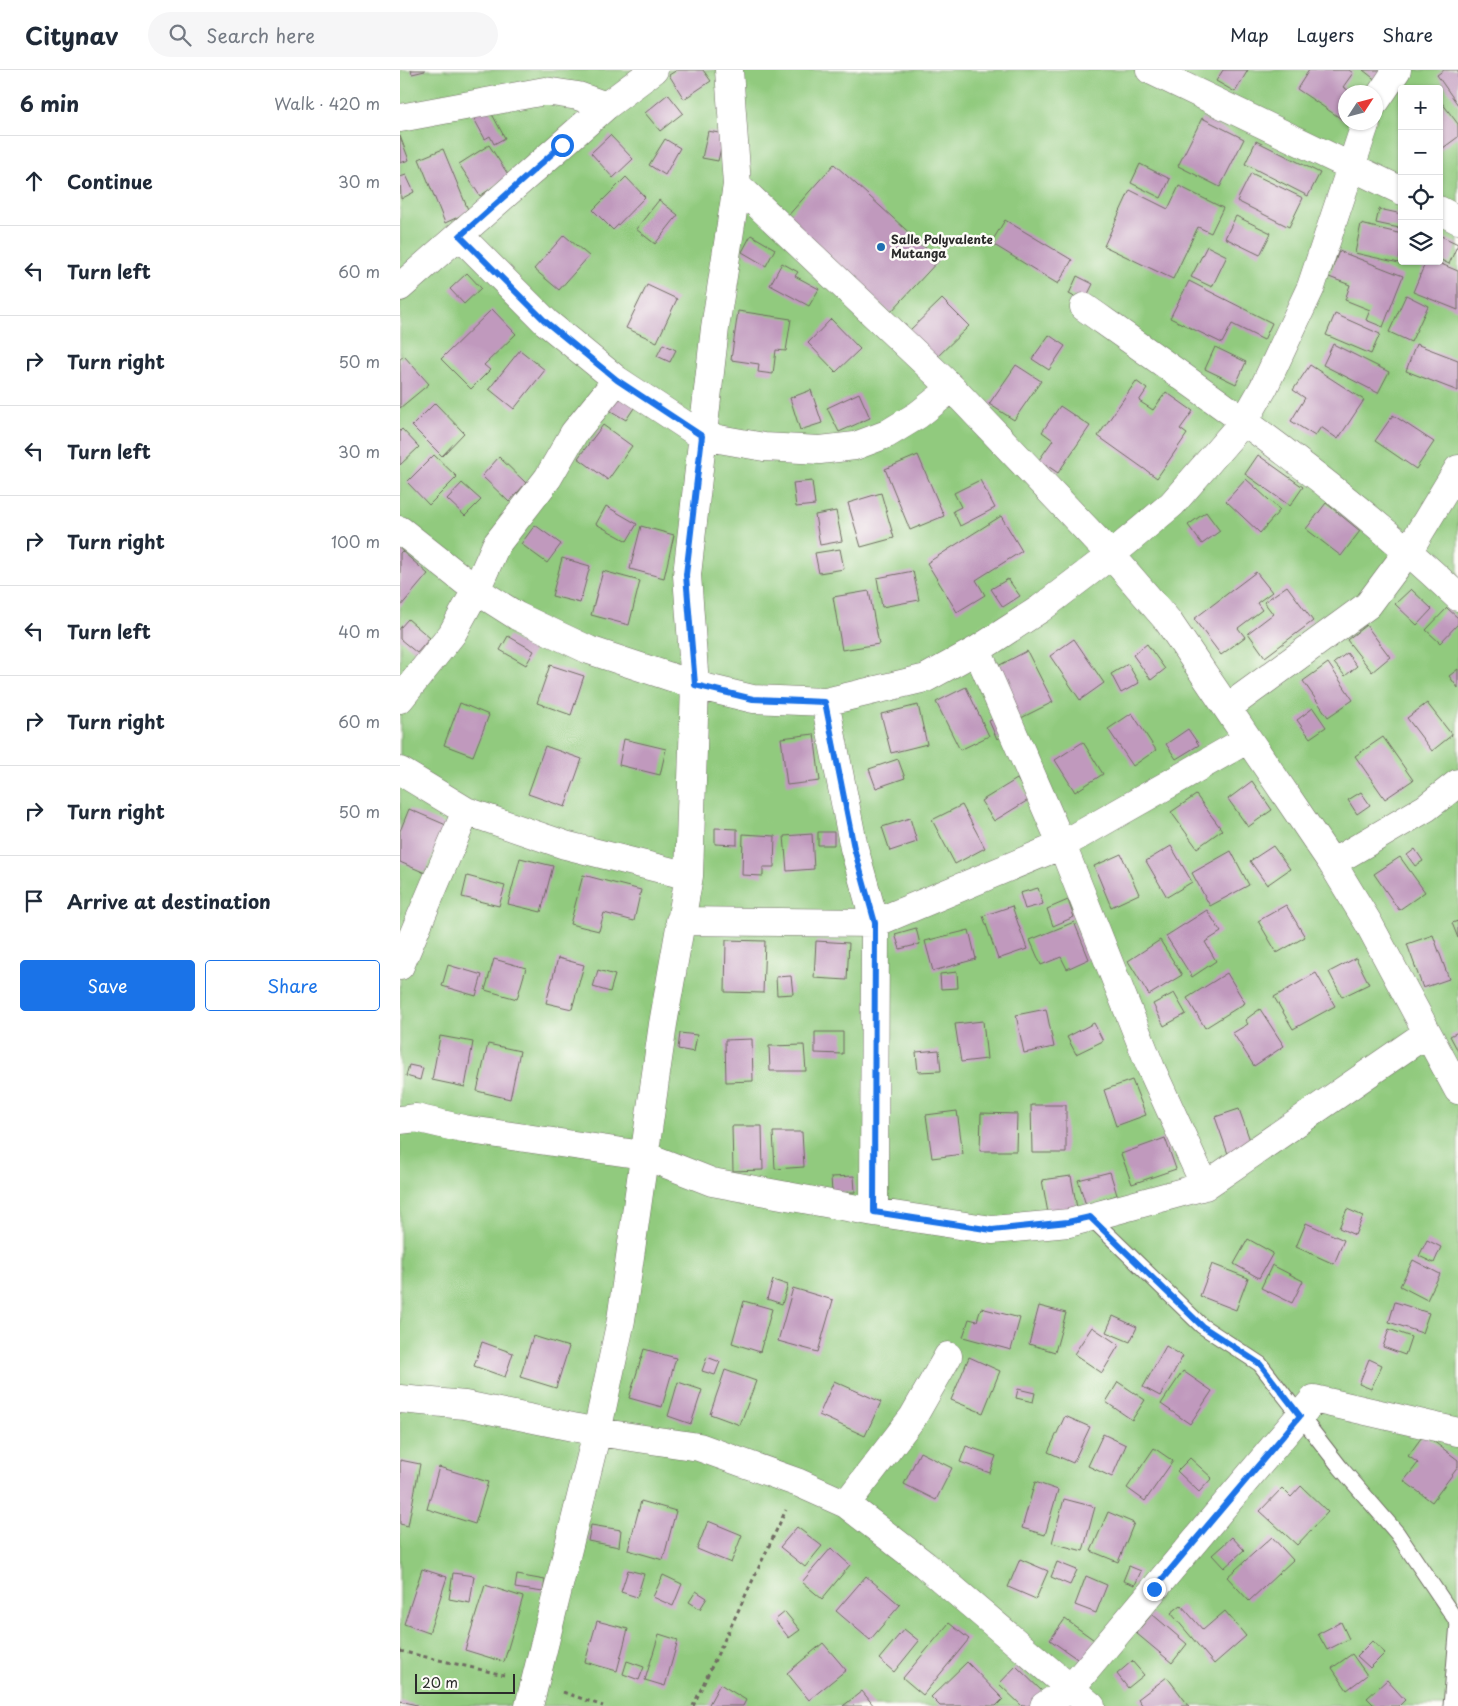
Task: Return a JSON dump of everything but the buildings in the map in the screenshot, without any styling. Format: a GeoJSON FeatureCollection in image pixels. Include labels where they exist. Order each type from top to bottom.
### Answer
{"type":"FeatureCollection","features":[{"type":"Feature","properties":{"kind":"street"},"geometry":{"type":"LineString","coordinates":[[400,287],[606,106],[654,70]]}},
{"type":"Feature","properties":{"kind":"street"},"geometry":{"type":"LineString","coordinates":[[529,1706],[597,1432],[621,1320],[643,1155],[680,921],[689,876],[695,685],[686,575],[715,328],[737,185],[729,70]]}},
{"type":"Feature","properties":{"kind":"street"},"geometry":{"type":"LineString","coordinates":[[1150,70],[1352,165],[1398,189]]}},
{"type":"Feature","properties":{"kind":"street"},"geometry":{"type":"LineString","coordinates":[[1383,91],[1397,70]]}},
{"type":"Feature","properties":{"kind":"street"},"geometry":{"type":"LineString","coordinates":[[400,118],[546,91],[578,96],[606,106]]}},
{"type":"Feature","properties":{"kind":"street"},"geometry":{"type":"LineString","coordinates":[[400,530],[476,590],[517,616],[589,650],[695,685],[753,699],[825,702],[926,678],[977,650],[1040,609],[1111,555],[1172,504],[1245,420],[1264,387],[1311,287],[1363,130]]}},
{"type":"Feature","properties":{"kind":"street"},"geometry":{"type":"LineString","coordinates":[[737,185],[952,388],[1111,555],[1168,621],[1332,863],[1369,924],[1458,1090]]}},
{"type":"Feature","properties":{"kind":"street"},"geometry":{"type":"LineString","coordinates":[[1443,212],[1458,220]]}},
{"type":"Feature","properties":{"kind":"street"},"geometry":{"type":"LineString","coordinates":[[460,236],[546,322],[617,380],[702,436],[764,447],[820,450],[855,446],[887,434],[918,415],[952,388]]}},
{"type":"Feature","properties":{"kind":"street"},"geometry":{"type":"LineString","coordinates":[[1084,307],[1245,420],[1409,550],[1458,597]]}},
{"type":"Feature","properties":{"kind":"street"},"geometry":{"type":"LineString","coordinates":[[400,699],[452,634],[476,590],[496,545],[548,478],[574,434],[617,380]]}},
{"type":"Feature","properties":{"kind":"street"},"geometry":{"type":"LineString","coordinates":[[1226,708],[1368,605],[1409,550],[1458,469]]}},
{"type":"Feature","properties":{"kind":"street"},"geometry":{"type":"LineString","coordinates":[[977,650],[1062,845],[1151,1068],[1205,1186]]}},
{"type":"Feature","properties":{"kind":"street"},"geometry":{"type":"LineString","coordinates":[[825,702],[854,848],[875,923],[874,1212]]}},
{"type":"Feature","properties":{"kind":"street"},"geometry":{"type":"LineString","coordinates":[[680,921],[875,923],[1062,845],[1248,739]]}},
{"type":"Feature","properties":{"kind":"street"},"geometry":{"type":"LineString","coordinates":[[400,771],[466,811],[565,845],[689,876]]}},
{"type":"Feature","properties":{"kind":"street"},"geometry":{"type":"LineString","coordinates":[[1332,863],[1426,808],[1458,783]]}},
{"type":"Feature","properties":{"kind":"street"},"geometry":{"type":"LineString","coordinates":[[400,963],[466,811]]}},
{"type":"Feature","properties":{"kind":"street"},"geometry":{"type":"LineString","coordinates":[[400,1120],[416,1118],[463,1129],[643,1155],[712,1182],[874,1212],[992,1230],[1068,1222],[1205,1186],[1427,1033]]}},
{"type":"Feature","properties":{"kind":"street"},"geometry":{"type":"LineString","coordinates":[[846,1504],[913,1416],[948,1356]]}},
{"type":"Feature","properties":{"kind":"street"},"geometry":{"type":"LineString","coordinates":[[400,1399],[465,1405],[597,1432],[698,1446],[799,1483],[846,1504],[925,1565],[1081,1697]]}},
{"type":"Feature","properties":{"kind":"street"},"geometry":{"type":"LineString","coordinates":[[1044,1706],[1081,1697],[1314,1399],[1458,1432]]}},
{"type":"Feature","properties":{"kind":"lane"},"geometry":{"type":"LineString","coordinates":[[1090,1217],[1202,1326],[1260,1364],[1300,1416],[1397,1533],[1458,1624],[1451,1706]]}},
{"type":"Feature","properties":{"kind":"path"},"geometry":{"type":"LineString","coordinates":[[692,1706],[799,1483]]}},
{"type":"Feature","properties":{"kind":"green space"},"geometry":{"type":"Polygon","coordinates":[[[400,70],[1458,70],[1458,1706],[400,1706],[400,70]]]}},
{"type":"Feature","properties":{"kind":"place","name":"Salle Polyvalente Mutanga"},"geometry":{"type":"Point","coordinates":[881,247]}},
{"type":"Feature","properties":{"kind":"route"},"geometry":{"type":"LineString","coordinates":[[562,145],[460,236],[546,322],[617,380],[702,436],[686,575],[695,685],[753,699],[825,702],[854,848],[875,923],[874,1212],[992,1230],[1068,1222],[1090,1217],[1202,1326],[1260,1364],[1300,1416],[1154,1589]]}}]}
